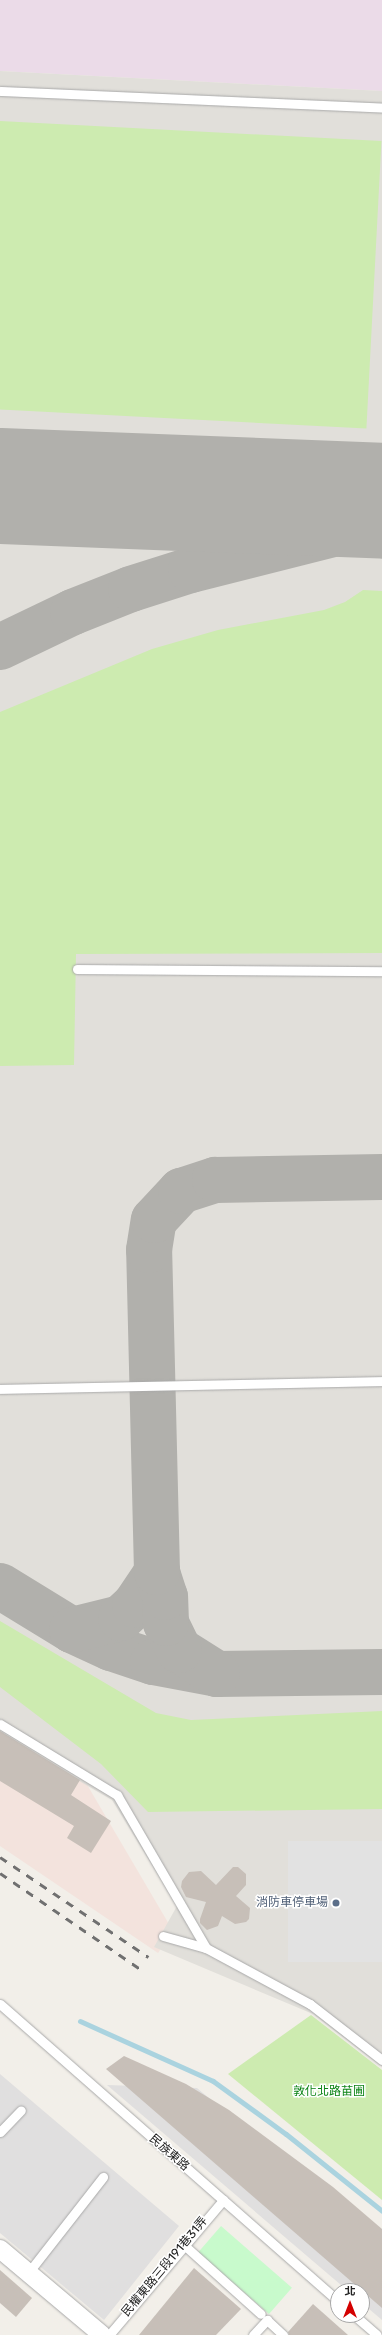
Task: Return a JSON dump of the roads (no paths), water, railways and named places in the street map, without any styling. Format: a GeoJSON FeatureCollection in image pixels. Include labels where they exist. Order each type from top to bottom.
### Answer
{"type":"FeatureCollection","features":[{"type":"Feature","properties":{"kind":"street"},"geometry":{"type":"LineString","coordinates":[[0,2249],[102,2335]]}},
{"type":"Feature","properties":{"kind":"lane"},"geometry":{"type":"LineString","coordinates":[[0,90],[382,108]]}},
{"type":"Feature","properties":{"kind":"lane"},"geometry":{"type":"LineString","coordinates":[[77,969],[382,971]]}},
{"type":"Feature","properties":{"kind":"lane"},"geometry":{"type":"LineString","coordinates":[[0,1389],[382,1381]]}},
{"type":"Feature","properties":{"kind":"lane"},"geometry":{"type":"LineString","coordinates":[[0,1724],[117,1795],[206,1948]]}},
{"type":"Feature","properties":{"kind":"lane"},"geometry":{"type":"LineString","coordinates":[[162,1936],[206,1948],[310,2004],[382,2060]]}},
{"type":"Feature","properties":{"kind":"lane","name":"民族東路"},"geometry":{"type":"LineString","coordinates":[[0,2004],[330,2294]]}},
{"type":"Feature","properties":{"kind":"lane"},"geometry":{"type":"LineString","coordinates":[[1,2129],[21,2110]]}},
{"type":"Feature","properties":{"kind":"lane"},"geometry":{"type":"LineString","coordinates":[[28,2273],[103,2177]]}},
{"type":"Feature","properties":{"kind":"lane","name":"民權東路三段191巷31弄"},"geometry":{"type":"LineString","coordinates":[[109,2335],[223,2200]]}},
{"type":"Feature","properties":{"kind":"lane"},"geometry":{"type":"LineString","coordinates":[[184,2245],[283,2335]]}},
{"type":"Feature","properties":{"kind":"lane"},"geometry":{"type":"LineString","coordinates":[[253,2335],[264,2317]]}},
{"type":"Feature","properties":{"kind":"lane"},"geometry":{"type":"LineString","coordinates":[[363,2323],[377,2335]]}},
{"type":"Feature","properties":{"kind":"waterway"},"geometry":{"type":"LineString","coordinates":[[80,2021],[213,2081],[286,2134],[382,2211]]}},
{"type":"Feature","properties":{"kind":"railway"},"geometry":{"type":"LineString","coordinates":[[0,1857],[148,1957]]}},
{"type":"Feature","properties":{"kind":"railway"},"geometry":{"type":"LineString","coordinates":[[0,1873],[140,1969]]}},
{"type":"Feature","properties":{"kind":"place","name":"消防車停車場"},"geometry":{"type":"Point","coordinates":[336,1903]}},
{"type":"Feature","properties":{"kind":"park label","name":"敦化北路苗圃"},"geometry":{"type":"Point","coordinates":[329,2092]}}]}
